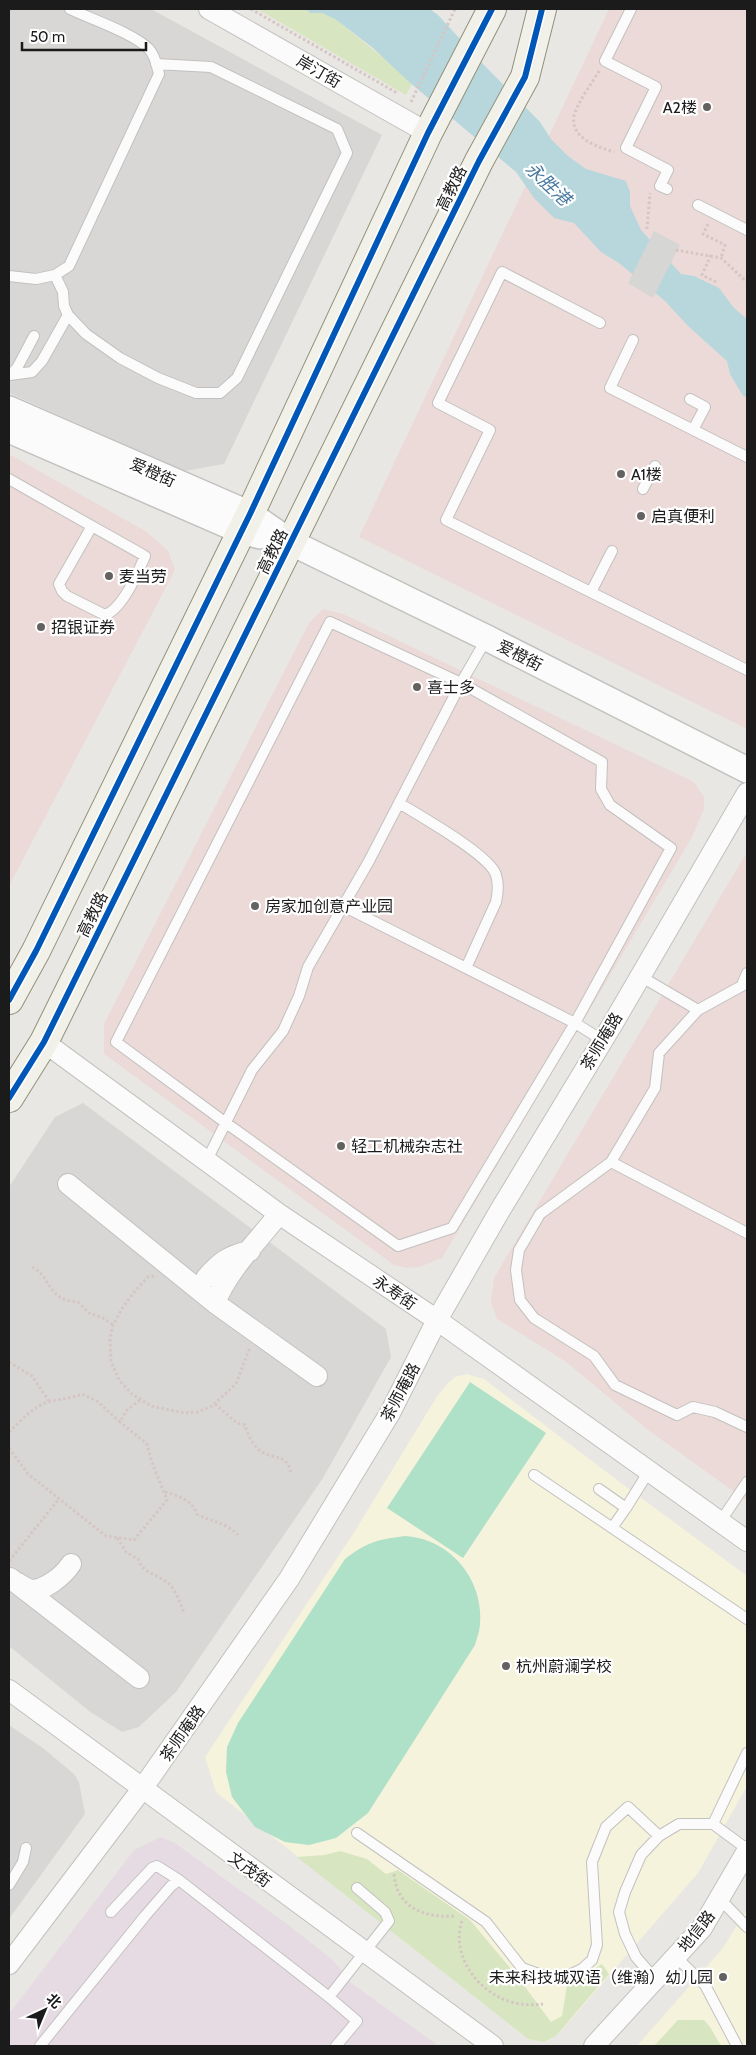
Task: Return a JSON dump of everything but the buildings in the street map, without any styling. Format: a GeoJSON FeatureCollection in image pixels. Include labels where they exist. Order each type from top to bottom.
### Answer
{"type":"FeatureCollection","features":[{"type":"Feature","properties":{"kind":"main road","name":"高教路"},"geometry":{"type":"LineString","coordinates":[[9,1098],[44,1042],[479,161],[525,77],[542,9]]}},
{"type":"Feature","properties":{"kind":"main road"},"geometry":{"type":"LineString","coordinates":[[9,1000],[36,951],[245,523],[432,126],[486,20]]}},
{"type":"Feature","properties":{"kind":"street","name":"岸汀街"},"geometry":{"type":"LineString","coordinates":[[209,9],[432,126]]}},
{"type":"Feature","properties":{"kind":"street","name":"爱橙街"},"geometry":{"type":"LineString","coordinates":[[9,409],[245,523]]}},
{"type":"Feature","properties":{"kind":"street","name":"爱橙街"},"geometry":{"type":"LineString","coordinates":[[9,430],[292,543],[487,638],[747,770]]}},
{"type":"Feature","properties":{"kind":"street","name":"茶师庵路"},"geometry":{"type":"LineString","coordinates":[[9,1964],[142,1789],[289,1579],[390,1413],[437,1320],[499,1212],[747,793]]}},
{"type":"Feature","properties":{"kind":"street","name":"永寿街"},"geometry":{"type":"LineString","coordinates":[[44,1042],[208,1160],[279,1214],[437,1320],[747,1541]]}},
{"type":"Feature","properties":{"kind":"street"},"geometry":{"type":"LineString","coordinates":[[68,1184],[215,1303],[317,1376]]}},
{"type":"Feature","properties":{"kind":"street"},"geometry":{"type":"LineString","coordinates":[[215,1303],[218,1294],[279,1214]]}},
{"type":"Feature","properties":{"kind":"street"},"geometry":{"type":"LineString","coordinates":[[206,1278],[233,1254],[250,1251]]}},
{"type":"Feature","properties":{"kind":"street"},"geometry":{"type":"LineString","coordinates":[[9,1574],[29,1589],[39,1588],[63,1575],[71,1564]]}},
{"type":"Feature","properties":{"kind":"street"},"geometry":{"type":"LineString","coordinates":[[9,1574],[139,1678]]}},
{"type":"Feature","properties":{"kind":"street","name":"文茂街"},"geometry":{"type":"LineString","coordinates":[[9,1690],[492,2046]]}},
{"type":"Feature","properties":{"kind":"street","name":"地信路"},"geometry":{"type":"LineString","coordinates":[[594,2046],[702,1928],[747,1850]]}},
{"type":"Feature","properties":{"kind":"lane"},"geometry":{"type":"LineString","coordinates":[[9,276],[36,279],[55,275],[69,266],[159,74],[154,56],[148,48],[127,35],[72,9]]}},
{"type":"Feature","properties":{"kind":"lane"},"geometry":{"type":"LineString","coordinates":[[631,9],[605,61],[656,87],[626,148],[668,170],[660,186],[667,189]]}},
{"type":"Feature","properties":{"kind":"lane"},"geometry":{"type":"LineString","coordinates":[[55,275],[63,292],[64,306],[68,314],[86,334],[120,358],[158,378],[196,393],[220,393],[237,378],[347,153],[337,129],[211,67],[156,64]]}},
{"type":"Feature","properties":{"kind":"lane"},"geometry":{"type":"LineString","coordinates":[[698,205],[747,230]]}},
{"type":"Feature","properties":{"kind":"lane"},"geometry":{"type":"LineString","coordinates":[[600,323],[502,272],[438,403],[490,430],[446,520],[747,670]]}},
{"type":"Feature","properties":{"kind":"lane"},"geometry":{"type":"LineString","coordinates":[[10,375],[32,372],[42,361],[68,314]]}},
{"type":"Feature","properties":{"kind":"lane"},"geometry":{"type":"LineString","coordinates":[[10,375],[17,368],[34,336]]}},
{"type":"Feature","properties":{"kind":"lane"},"geometry":{"type":"LineString","coordinates":[[633,340],[610,388],[676,424],[694,430],[747,457]]}},
{"type":"Feature","properties":{"kind":"lane"},"geometry":{"type":"LineString","coordinates":[[690,400],[705,407],[694,430]]}},
{"type":"Feature","properties":{"kind":"lane"},"geometry":{"type":"LineString","coordinates":[[644,489],[655,466]]}},
{"type":"Feature","properties":{"kind":"lane"},"geometry":{"type":"LineString","coordinates":[[9,479],[145,556],[139,571],[116,608],[111,613],[105,615],[99,614],[67,596],[62,591],[60,584],[92,526]]}},
{"type":"Feature","properties":{"kind":"lane"},"geometry":{"type":"LineString","coordinates":[[591,592],[612,551]]}},
{"type":"Feature","properties":{"kind":"lane"},"geometry":{"type":"LineString","coordinates":[[330,622],[461,683],[602,762],[601,788],[610,805],[671,848],[575,1023],[452,1228],[398,1246],[116,1042],[330,622]]}},
{"type":"Feature","properties":{"kind":"lane"},"geometry":{"type":"LineString","coordinates":[[208,1160],[252,1070],[283,1031],[299,996],[308,967],[343,906],[461,683],[487,638]]}},
{"type":"Feature","properties":{"kind":"lane"},"geometry":{"type":"LineString","coordinates":[[399,803],[483,857],[496,874],[498,892],[496,902],[466,968]]}},
{"type":"Feature","properties":{"kind":"lane"},"geometry":{"type":"LineString","coordinates":[[343,906],[575,1023],[602,1040]]}},
{"type":"Feature","properties":{"kind":"lane"},"geometry":{"type":"LineString","coordinates":[[747,973],[745,984],[698,1010],[659,1053],[655,1088],[611,1162],[540,1214],[519,1250],[516,1270],[520,1300],[534,1318],[594,1356],[615,1385],[677,1415],[693,1407],[715,1412],[747,1427]]}},
{"type":"Feature","properties":{"kind":"lane"},"geometry":{"type":"LineString","coordinates":[[640,976],[698,1010]]}},
{"type":"Feature","properties":{"kind":"lane"},"geometry":{"type":"LineString","coordinates":[[611,1162],[747,1233]]}},
{"type":"Feature","properties":{"kind":"lane"},"geometry":{"type":"LineString","coordinates":[[612,1528],[649,1471]]}},
{"type":"Feature","properties":{"kind":"lane"},"geometry":{"type":"LineString","coordinates":[[534,1475],[747,1619]]}},
{"type":"Feature","properties":{"kind":"lane"},"geometry":{"type":"LineString","coordinates":[[720,1522],[747,1482]]}},
{"type":"Feature","properties":{"kind":"lane"},"geometry":{"type":"LineString","coordinates":[[599,1489],[626,1508]]}},
{"type":"Feature","properties":{"kind":"lane"},"geometry":{"type":"LineString","coordinates":[[713,1824],[747,1752]]}},
{"type":"Feature","properties":{"kind":"lane"},"geometry":{"type":"LineString","coordinates":[[357,1833],[467,1913],[486,1922],[522,1968],[547,1977],[565,1977],[582,1969],[592,1960],[597,1945],[592,1862],[606,1827],[628,1807],[658,1836]]}},
{"type":"Feature","properties":{"kind":"lane"},"geometry":{"type":"LineString","coordinates":[[655,1979],[636,1957],[625,1934],[619,1912],[624,1892],[641,1855],[658,1836],[679,1824],[713,1824],[747,1850]]}},
{"type":"Feature","properties":{"kind":"lane"},"geometry":{"type":"LineString","coordinates":[[9,1885],[23,1862],[26,1848]]}},
{"type":"Feature","properties":{"kind":"lane"},"geometry":{"type":"LineString","coordinates":[[111,1912],[152,1868],[157,1866],[179,1880],[357,2021],[336,2046]]}},
{"type":"Feature","properties":{"kind":"lane"},"geometry":{"type":"LineString","coordinates":[[40,2046],[145,1916],[171,1886],[179,1880]]}},
{"type":"Feature","properties":{"kind":"lane"},"geometry":{"type":"LineString","coordinates":[[329,1997],[389,1921],[385,1912],[357,1888]]}},
{"type":"Feature","properties":{"kind":"lane"},"geometry":{"type":"LineString","coordinates":[[720,1898],[747,1927]]}},
{"type":"Feature","properties":{"kind":"lane"},"geometry":{"type":"LineString","coordinates":[[676,1957],[705,1986],[737,2046]]}},
{"type":"Feature","properties":{"kind":"path"},"geometry":{"type":"LineString","coordinates":[[251,9],[399,94]]}},
{"type":"Feature","properties":{"kind":"path"},"geometry":{"type":"LineString","coordinates":[[405,98],[411,103],[455,9]]}},
{"type":"Feature","properties":{"kind":"path"},"geometry":{"type":"LineString","coordinates":[[709,222],[703,234],[726,245],[721,258]]}},
{"type":"Feature","properties":{"kind":"path"},"geometry":{"type":"LineString","coordinates":[[676,250],[721,258],[747,282]]}},
{"type":"Feature","properties":{"kind":"path"},"geometry":{"type":"LineString","coordinates":[[711,255],[702,275],[718,283]]}},
{"type":"Feature","properties":{"kind":"path"},"geometry":{"type":"LineString","coordinates":[[32,1267],[38,1270],[46,1283],[62,1299],[69,1302],[78,1302],[89,1313],[103,1318],[112,1325]]}},
{"type":"Feature","properties":{"kind":"path"},"geometry":{"type":"LineString","coordinates":[[173,1269],[148,1277],[123,1307],[112,1325],[110,1339],[111,1361],[119,1380],[132,1394],[151,1406],[184,1413],[198,1412],[214,1404],[236,1384],[251,1341],[250,1328]]}},
{"type":"Feature","properties":{"kind":"path"},"geometry":{"type":"LineString","coordinates":[[9,1362],[32,1376],[49,1401]]}},
{"type":"Feature","properties":{"kind":"path"},"geometry":{"type":"LineString","coordinates":[[9,1432],[29,1413],[49,1401],[70,1399],[82,1394],[97,1401],[147,1444],[151,1460],[167,1500],[134,1540],[106,1536],[28,1474],[9,1448]]}},
{"type":"Feature","properties":{"kind":"path"},"geometry":{"type":"LineString","coordinates":[[120,1422],[126,1411],[141,1399]]}},
{"type":"Feature","properties":{"kind":"path"},"geometry":{"type":"LineString","coordinates":[[214,1404],[238,1423],[245,1425],[260,1451],[281,1458],[290,1465],[291,1475]]}},
{"type":"Feature","properties":{"kind":"path"},"geometry":{"type":"LineString","coordinates":[[164,1492],[176,1495],[190,1502],[194,1506],[196,1514],[220,1522],[238,1535]]}},
{"type":"Feature","properties":{"kind":"path"},"geometry":{"type":"LineString","coordinates":[[9,1574],[59,1499]]}},
{"type":"Feature","properties":{"kind":"path"},"geometry":{"type":"LineString","coordinates":[[117,1538],[126,1552],[138,1559],[147,1571],[170,1585],[184,1613]]}},
{"type":"Feature","properties":{"kind":"path"},"geometry":{"type":"LineString","coordinates":[[398,1862],[394,1875],[398,1890],[407,1905],[413,1909],[436,1915],[467,1913],[459,1937],[460,1950],[471,1974],[484,1988],[498,1997],[515,2003],[543,2004]]}},
{"type":"Feature","properties":{"kind":"shaded area"},"geometry":{"type":"Polygon","coordinates":[[[9,9],[151,9],[382,135],[224,464],[185,471],[9,393],[9,9]]]}},
{"type":"Feature","properties":{"kind":"shaded area"},"geometry":{"type":"Polygon","coordinates":[[[609,9],[747,9],[747,729],[359,537],[609,9]]]}},
{"type":"Feature","properties":{"kind":"shaded area"},"geometry":{"type":"Polygon","coordinates":[[[9,454],[147,532],[168,551],[175,570],[9,886],[9,454]]]}},
{"type":"Feature","properties":{"kind":"shaded area"},"geometry":{"type":"Polygon","coordinates":[[[323,609],[343,614],[694,782],[704,797],[704,809],[691,839],[442,1258],[419,1267],[407,1268],[394,1265],[104,1054],[104,1024],[309,623],[323,609]]]}},
{"type":"Feature","properties":{"kind":"shaded area"},"geometry":{"type":"Polygon","coordinates":[[[747,852],[747,1501],[648,1430],[565,1361],[497,1319],[491,1303],[494,1278],[747,852]]]}},
{"type":"Feature","properties":{"kind":"shaded area"},"geometry":{"type":"Polygon","coordinates":[[[83,1103],[386,1329],[391,1357],[323,1478],[176,1692],[139,1727],[122,1732],[89,1711],[9,1646],[9,1187],[55,1117],[83,1103]]]}},
{"type":"Feature","properties":{"kind":"shaded area","name":"杭州蔚澜学校"},"geometry":{"type":"Polygon","coordinates":[[[467,1374],[484,1379],[747,1576],[747,1786],[698,1873],[567,2024],[556,2036],[544,2042],[528,2039],[216,1792],[205,1757],[355,1531],[436,1398],[455,1377],[467,1374]]]}},
{"type":"Feature","properties":{"kind":"shaded area"},"geometry":{"type":"Polygon","coordinates":[[[9,1725],[43,1748],[74,1774],[79,1782],[85,1814],[9,1919],[9,1725]]]}},
{"type":"Feature","properties":{"kind":"shaded area"},"geometry":{"type":"Polygon","coordinates":[[[161,1837],[175,1843],[286,1923],[334,1961],[350,1982],[439,2046],[9,2046],[9,2014],[134,1850],[161,1837]]]}},
{"type":"Feature","properties":{"kind":"shaded area","name":"未来科技城双语（维瀚）幼儿园"},"geometry":{"type":"Polygon","coordinates":[[[746,1911],[747,2046],[637,2046],[723,1948],[746,1911]]]}},
{"type":"Feature","properties":{"kind":"green space"},"geometry":{"type":"Polygon","coordinates":[[[257,9],[306,9],[310,13],[322,13],[335,19],[391,64],[412,84],[406,95],[257,9]]]}},
{"type":"Feature","properties":{"kind":"green space"},"geometry":{"type":"Polygon","coordinates":[[[470,1382],[546,1433],[463,1558],[387,1508],[470,1382]]]}},
{"type":"Feature","properties":{"kind":"green space"},"geometry":{"type":"Polygon","coordinates":[[[406,1536],[423,1539],[440,1547],[460,1563],[468,1573],[478,1597],[480,1610],[480,1628],[475,1645],[368,1813],[336,1838],[309,1845],[285,1842],[255,1827],[232,1797],[226,1772],[227,1747],[238,1723],[345,1559],[374,1542],[406,1536]]]}},
{"type":"Feature","properties":{"kind":"green space"},"geometry":{"type":"Polygon","coordinates":[[[340,1851],[367,1859],[386,1874],[398,1870],[470,1920],[517,1976],[551,2022],[562,2016],[567,1985],[602,1964],[609,1974],[556,2036],[544,2042],[528,2039],[297,1857],[324,1855],[340,1851]]]}},
{"type":"Feature","properties":{"kind":"green space"},"geometry":{"type":"Polygon","coordinates":[[[678,2020],[704,2020],[721,2046],[654,2046],[678,2020]]]}},
{"type":"Feature","properties":{"kind":"water","name":"永胜港"},"geometry":{"type":"Polygon","coordinates":[[[306,9],[430,9],[438,15],[540,122],[551,139],[568,156],[586,169],[626,181],[630,192],[630,206],[641,230],[681,274],[694,276],[719,288],[734,308],[747,319],[747,397],[743,396],[730,374],[727,361],[688,326],[665,301],[619,263],[601,252],[574,223],[554,218],[534,198],[516,172],[408,81],[373,48],[335,19],[322,13],[310,13],[306,9]]]}},
{"type":"Feature","properties":{"kind":"pier"},"geometry":{"type":"Polygon","coordinates":[[[654,231],[680,245],[653,298],[628,283],[654,231]]]}},
{"type":"Feature","properties":{"kind":"cycle path"},"geometry":{"type":"LineString","coordinates":[[9,1000],[36,951],[250,514],[428,133],[492,9]]}},
{"type":"Feature","properties":{"kind":"cycle path"},"geometry":{"type":"LineString","coordinates":[[9,1098],[44,1042],[479,161],[525,77],[542,9]]}},
{"type":"Feature","properties":{"kind":"place","name":"A2楼"},"geometry":{"type":"Point","coordinates":[707,107]}},
{"type":"Feature","properties":{"kind":"place","name":"A1楼"},"geometry":{"type":"Point","coordinates":[621,474]}},
{"type":"Feature","properties":{"kind":"place","name":"启真便利"},"geometry":{"type":"Point","coordinates":[641,516]}},
{"type":"Feature","properties":{"kind":"place","name":"麦当劳"},"geometry":{"type":"Point","coordinates":[109,576]}},
{"type":"Feature","properties":{"kind":"place","name":"招银证券"},"geometry":{"type":"Point","coordinates":[41,627]}},
{"type":"Feature","properties":{"kind":"place","name":"喜士多"},"geometry":{"type":"Point","coordinates":[417,687]}},
{"type":"Feature","properties":{"kind":"place","name":"房家加创意产业园"},"geometry":{"type":"Point","coordinates":[255,906]}},
{"type":"Feature","properties":{"kind":"place","name":"轻工机械杂志社"},"geometry":{"type":"Point","coordinates":[341,1146]}},
{"type":"Feature","properties":{"kind":"place","name":"杭州蔚澜学校"},"geometry":{"type":"Point","coordinates":[506,1666]}},
{"type":"Feature","properties":{"kind":"place","name":"未来科技城双语（维瀚）幼儿园"},"geometry":{"type":"Point","coordinates":[723,1977]}}]}
